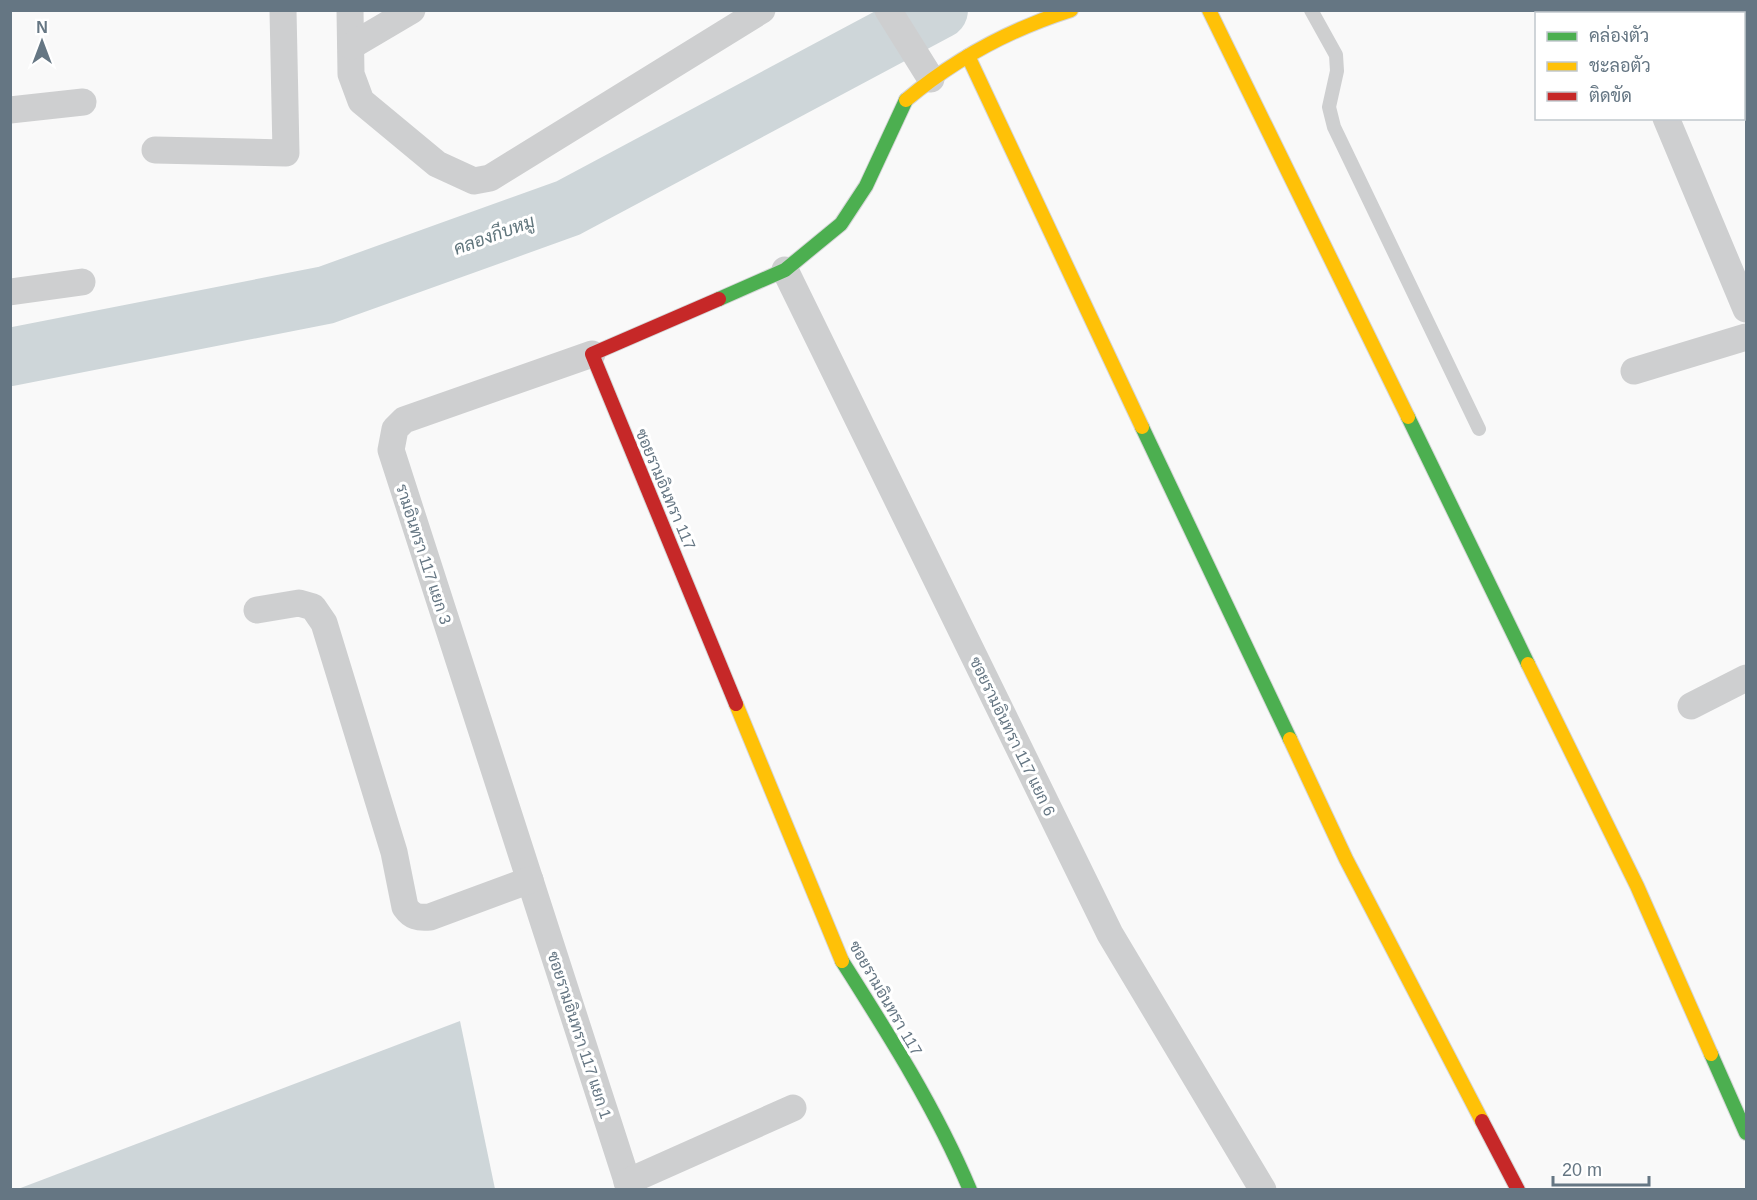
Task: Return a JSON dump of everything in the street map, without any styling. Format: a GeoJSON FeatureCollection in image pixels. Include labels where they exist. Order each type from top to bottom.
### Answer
{"type":"FeatureCollection","features":[{"type":"Feature","properties":{"kind":"street"},"geometry":{"type":"LineString","coordinates":[[155,150],[286,153],[283,10]]}},
{"type":"Feature","properties":{"kind":"street"},"geometry":{"type":"LineString","coordinates":[[350,10],[351,74],[361,101],[437,164],[474,181],[490,178],[762,10]]}},
{"type":"Feature","properties":{"kind":"street"},"geometry":{"type":"LineString","coordinates":[[351,46],[412,10]]}},
{"type":"Feature","properties":{"kind":"street"},"geometry":{"type":"LineString","coordinates":[[888,10],[931,79]]}},
{"type":"Feature","properties":{"kind":"street"},"geometry":{"type":"LineString","coordinates":[[592,354],[785,270],[841,224],[866,186],[906,100],[931,79],[1031,17],[1071,10]]}},
{"type":"Feature","properties":{"kind":"street"},"geometry":{"type":"LineString","coordinates":[[1209,10],[1637,886],[1746,1133]]}},
{"type":"Feature","properties":{"kind":"street"},"geometry":{"type":"LineString","coordinates":[[968,56],[1346,859],[1518,1190]]}},
{"type":"Feature","properties":{"kind":"street"},"geometry":{"type":"LineString","coordinates":[[10,110],[83,102]]}},
{"type":"Feature","properties":{"kind":"street"},"geometry":{"type":"LineString","coordinates":[[1667,120],[1746,309]]}},
{"type":"Feature","properties":{"kind":"street","name":"ซอยรามอินทรา 117 แยก 6"},"geometry":{"type":"LineString","coordinates":[[785,270],[1110,934],[1263,1190]]}},
{"type":"Feature","properties":{"kind":"street"},"geometry":{"type":"LineString","coordinates":[[10,292],[82,282]]}},
{"type":"Feature","properties":{"kind":"street"},"geometry":{"type":"LineString","coordinates":[[1634,371],[1746,337]]}},
{"type":"Feature","properties":{"kind":"street","name":"รามอินทรา 117 แยก 3"},"geometry":{"type":"LineString","coordinates":[[530,880],[391,450],[393,437],[404,420],[592,354]]}},
{"type":"Feature","properties":{"kind":"street","name":"ซอยรามอินทรา 117"},"geometry":{"type":"LineString","coordinates":[[592,354],[841,960],[900,1053],[957,1159],[970,1190]]}},
{"type":"Feature","properties":{"kind":"street"},"geometry":{"type":"LineString","coordinates":[[257,610],[299,603],[313,608],[324,623],[382,809],[394,852],[405,907],[410,915],[419,918],[430,917],[530,880]]}},
{"type":"Feature","properties":{"kind":"street"},"geometry":{"type":"LineString","coordinates":[[1691,706],[1746,678]]}},
{"type":"Feature","properties":{"kind":"street","name":"ซอยรามอินทรา 117 แยก 1"},"geometry":{"type":"LineString","coordinates":[[530,880],[629,1186]]}},
{"type":"Feature","properties":{"kind":"street"},"geometry":{"type":"LineString","coordinates":[[629,1186],[793,1108]]}},
{"type":"Feature","properties":{"kind":"lane"},"geometry":{"type":"LineString","coordinates":[[1311,10],[1336,55],[1337,71],[1329,107],[1334,127],[1479,429]]}},
{"type":"Feature","properties":{"kind":"shaded area"},"geometry":{"type":"Polygon","coordinates":[[[460,1021],[495,1189],[18,1189],[460,1021]]]}},
{"type":"Feature","properties":{"kind":"waterway","name":"คลองกีบหมู"},"geometry":{"type":"LineString","coordinates":[[10,357],[326,295],[568,208],[939,10]]}},
{"type":"Feature","properties":{"kind":"traffic: fast"},"geometry":{"type":"LineString","coordinates":[[719,299],[785,270],[841,224],[866,186],[906,100]]}},
{"type":"Feature","properties":{"kind":"traffic: fast"},"geometry":{"type":"LineString","coordinates":[[1408,417],[1528,664]]}},
{"type":"Feature","properties":{"kind":"traffic: fast"},"geometry":{"type":"LineString","coordinates":[[1142,427],[1290,739]]}},
{"type":"Feature","properties":{"kind":"traffic: fast"},"geometry":{"type":"LineString","coordinates":[[842,961],[927,1101],[970,1190]]}},
{"type":"Feature","properties":{"kind":"traffic: fast"},"geometry":{"type":"LineString","coordinates":[[1711,1054],[1746,1133]]}},
{"type":"Feature","properties":{"kind":"traffic: slow"},"geometry":{"type":"LineString","coordinates":[[906,100],[944,71],[984,47],[1027,26],[1071,10]]}},
{"type":"Feature","properties":{"kind":"traffic: slow"},"geometry":{"type":"LineString","coordinates":[[1209,10],[1408,417]]}},
{"type":"Feature","properties":{"kind":"traffic: slow"},"geometry":{"type":"LineString","coordinates":[[968,56],[1142,427]]}},
{"type":"Feature","properties":{"kind":"traffic: slow"},"geometry":{"type":"LineString","coordinates":[[1528,664],[1637,886],[1711,1054]]}},
{"type":"Feature","properties":{"kind":"traffic: slow"},"geometry":{"type":"LineString","coordinates":[[736,704],[842,961]]}},
{"type":"Feature","properties":{"kind":"traffic: slow"},"geometry":{"type":"LineString","coordinates":[[1290,739],[1346,859],[1482,1121]]}},
{"type":"Feature","properties":{"kind":"traffic: jam"},"geometry":{"type":"LineString","coordinates":[[719,299],[592,354],[736,704]]}},
{"type":"Feature","properties":{"kind":"traffic: jam"},"geometry":{"type":"LineString","coordinates":[[1482,1121],[1518,1190]]}}]}
